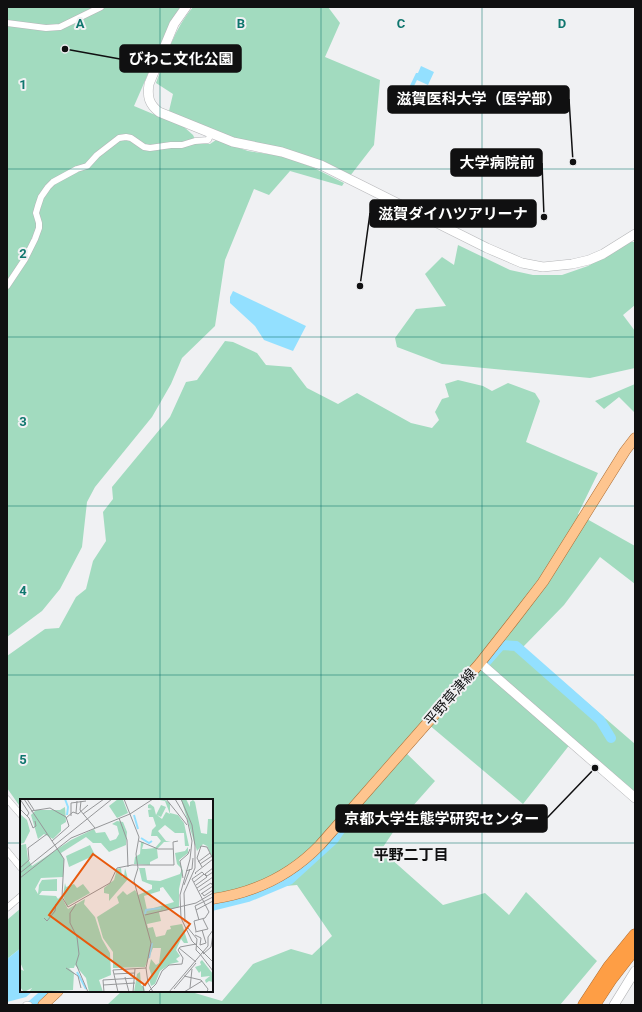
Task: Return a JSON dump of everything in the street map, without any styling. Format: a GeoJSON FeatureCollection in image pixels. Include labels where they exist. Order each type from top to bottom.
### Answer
{"type":"FeatureCollection","features":[{"type":"Feature","properties":{"kind":"highway"},"geometry":{"type":"LineString","coordinates":[[584,1005],[609,967],[635,935]]}},
{"type":"Feature","properties":{"kind":"highway"},"geometry":{"type":"LineString","coordinates":[[594,1005],[635,948]]}},
{"type":"Feature","properties":{"kind":"main road","name":"平野草津線"},"geometry":{"type":"LineString","coordinates":[[213,899],[226,897],[258,886],[290,871],[308,858],[480,663],[543,582],[625,451],[635,438]]}},
{"type":"Feature","properties":{"kind":"main road"},"geometry":{"type":"LineString","coordinates":[[43,1005],[57,992]]}},
{"type":"Feature","properties":{"kind":"street"},"geometry":{"type":"LineString","coordinates":[[7,23],[46,28],[60,27],[101,7]]}},
{"type":"Feature","properties":{"kind":"street"},"geometry":{"type":"LineString","coordinates":[[186,7],[174,24],[149,84],[147,93],[149,100],[152,107],[159,112],[233,142],[282,152],[321,166],[481,245],[522,263],[543,267],[572,264],[589,260],[603,254],[635,234]]}},
{"type":"Feature","properties":{"kind":"street"},"geometry":{"type":"LineString","coordinates":[[7,286],[25,259],[35,239],[39,228],[36,213],[38,206],[45,192],[53,182],[77,169],[87,166],[97,155],[119,138],[131,138],[144,147],[150,148],[182,145],[195,141],[208,140],[211,134]]}},
{"type":"Feature","properties":{"kind":"street"},"geometry":{"type":"LineString","coordinates":[[480,663],[635,798]]}},
{"type":"Feature","properties":{"kind":"street"},"geometry":{"type":"LineString","coordinates":[[7,799],[20,814]]}},
{"type":"Feature","properties":{"kind":"street"},"geometry":{"type":"LineString","coordinates":[[7,851],[20,867]]}},
{"type":"Feature","properties":{"kind":"street"},"geometry":{"type":"LineString","coordinates":[[7,908],[20,897]]}},
{"type":"Feature","properties":{"kind":"street"},"geometry":{"type":"LineString","coordinates":[[614,1005],[635,970]]}},
{"type":"Feature","properties":{"kind":"green space"},"geometry":{"type":"Polygon","coordinates":[[[7,7],[181,7],[162,42],[134,106],[184,127],[193,135],[197,143],[210,144],[216,140],[248,151],[282,156],[312,167],[344,183],[342,186],[290,171],[269,195],[254,189],[225,260],[215,326],[182,358],[171,384],[152,417],[95,487],[87,502],[82,547],[60,589],[42,611],[7,637],[7,7]]]}},
{"type":"Feature","properties":{"kind":"green space"},"geometry":{"type":"Polygon","coordinates":[[[193,7],[328,7],[340,23],[325,57],[380,80],[374,145],[350,176],[239,141],[209,130],[169,111],[173,94],[156,83],[176,34],[193,7]]]}},
{"type":"Feature","properties":{"kind":"green space"},"geometry":{"type":"Polygon","coordinates":[[[628,242],[635,242],[635,305],[623,315],[635,331],[635,368],[590,378],[442,364],[397,347],[395,338],[416,309],[446,306],[425,274],[442,257],[454,265],[458,245],[510,270],[533,275],[562,275],[588,266],[628,242]]]}},
{"type":"Feature","properties":{"kind":"green space"},"geometry":{"type":"Polygon","coordinates":[[[225,341],[233,342],[257,353],[266,365],[291,367],[307,388],[338,404],[357,393],[411,423],[432,428],[439,420],[435,412],[442,399],[449,397],[445,384],[458,380],[483,386],[492,391],[508,383],[535,393],[540,401],[526,442],[598,473],[578,514],[635,546],[635,584],[600,557],[564,605],[523,647],[635,744],[635,798],[571,743],[523,804],[428,724],[404,751],[435,781],[404,816],[381,850],[443,905],[485,893],[509,915],[526,892],[597,961],[560,1005],[107,1005],[121,992],[191,992],[222,1001],[253,964],[291,949],[312,955],[332,936],[297,885],[252,889],[213,898],[213,799],[20,799],[20,807],[7,788],[7,656],[45,629],[59,628],[76,597],[86,589],[93,561],[106,541],[103,512],[113,499],[112,487],[170,417],[186,382],[197,380],[225,341]]]}},
{"type":"Feature","properties":{"kind":"green space"},"geometry":{"type":"Polygon","coordinates":[[[635,384],[635,413],[619,397],[604,409],[595,401],[635,384]]]}},
{"type":"Feature","properties":{"kind":"green space"},"geometry":{"type":"Polygon","coordinates":[[[20,909],[20,949],[7,959],[7,920],[20,909]]]}},
{"type":"Feature","properties":{"kind":"water"},"geometry":{"type":"Polygon","coordinates":[[[421,66],[434,72],[428,85],[417,80],[409,96],[406,94],[421,66]]]}},
{"type":"Feature","properties":{"kind":"water"},"geometry":{"type":"Polygon","coordinates":[[[233,291],[306,326],[293,351],[264,340],[255,326],[230,303],[230,297],[233,291]]]}},
{"type":"Feature","properties":{"kind":"water"},"geometry":{"type":"Polygon","coordinates":[[[20,949],[20,992],[32,992],[26,997],[7,1002],[7,959],[20,949]]]}},
{"type":"Feature","properties":{"kind":"waterway"},"geometry":{"type":"LineString","coordinates":[[486,662],[501,645],[516,646],[600,720],[611,738]]}},
{"type":"Feature","properties":{"kind":"waterway"},"geometry":{"type":"LineString","coordinates":[[213,906],[248,897],[289,880],[334,839],[345,823]]}},
{"type":"Feature","properties":{"kind":"waterway"},"geometry":{"type":"LineString","coordinates":[[32,1005],[47,992]]}},
{"type":"Feature","properties":{"kind":"place","name":"びわこ文化公園"},"geometry":{"type":"Point","coordinates":[65,49]}},
{"type":"Feature","properties":{"kind":"place","name":"滋賀医科大学（医学部）"},"geometry":{"type":"Point","coordinates":[573,162]}},
{"type":"Feature","properties":{"kind":"place","name":"大学病院前"},"geometry":{"type":"Point","coordinates":[544,217]}},
{"type":"Feature","properties":{"kind":"place","name":"滋賀ダイハツアリーナ"},"geometry":{"type":"Point","coordinates":[360,286]}},
{"type":"Feature","properties":{"kind":"place","name":"京都大学生態学研究センター"},"geometry":{"type":"Point","coordinates":[595,768]}},
{"type":"Feature","properties":{"kind":"district","name":"平野二丁目"},"geometry":{"type":"Point","coordinates":[411,855]}}]}
